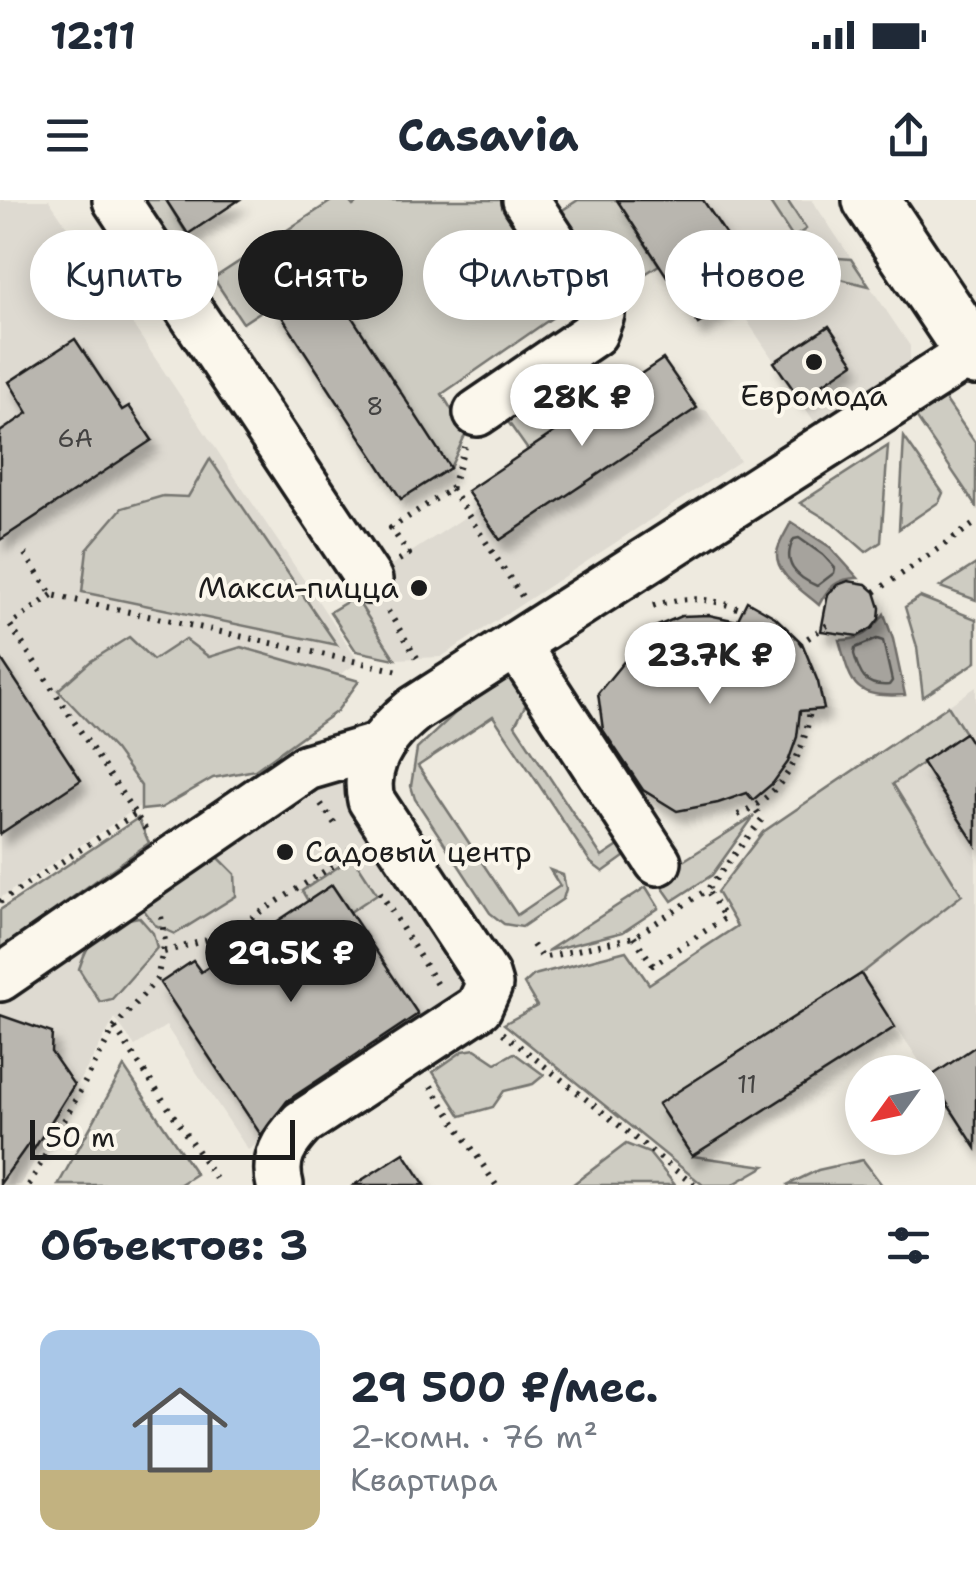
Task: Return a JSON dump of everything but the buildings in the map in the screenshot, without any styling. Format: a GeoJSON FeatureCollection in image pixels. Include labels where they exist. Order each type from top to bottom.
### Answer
{"type":"FeatureCollection","features":[{"type":"Feature","properties":{"kind":"main road"},"geometry":{"type":"LineString","coordinates":[[872,200],[974,355]]}},
{"type":"Feature","properties":{"kind":"lane"},"geometry":{"type":"LineString","coordinates":[[116,200],[369,580]]}},
{"type":"Feature","properties":{"kind":"lane"},"geometry":{"type":"LineString","coordinates":[[478,413],[594,334],[601,314],[526,200]]}},
{"type":"Feature","properties":{"kind":"lane"},"geometry":{"type":"LineString","coordinates":[[280,1185],[276,1171],[283,1143],[302,1124],[479,1007],[489,985],[371,800],[371,769],[392,726],[520,623],[974,355]]}},
{"type":"Feature","properties":{"kind":"lane"},"geometry":{"type":"LineString","coordinates":[[520,623],[658,862]]}},
{"type":"Feature","properties":{"kind":"lane"},"geometry":{"type":"LineString","coordinates":[[0,978],[307,766],[380,746]]}},
{"type":"Feature","properties":{"kind":"path"},"geometry":{"type":"LineString","coordinates":[[409,554],[392,528],[451,488],[478,413]]}},
{"type":"Feature","properties":{"kind":"path"},"geometry":{"type":"LineString","coordinates":[[451,488],[520,623]]}},
{"type":"Feature","properties":{"kind":"path"},"geometry":{"type":"LineString","coordinates":[[875,592],[974,524]]}},
{"type":"Feature","properties":{"kind":"path"},"geometry":{"type":"LineString","coordinates":[[26,554],[52,596],[412,674]]}},
{"type":"Feature","properties":{"kind":"path"},"geometry":{"type":"LineString","coordinates":[[369,580],[430,678]]}},
{"type":"Feature","properties":{"kind":"path"},"geometry":{"type":"LineString","coordinates":[[10,625],[52,596]]}},
{"type":"Feature","properties":{"kind":"path"},"geometry":{"type":"LineString","coordinates":[[652,606],[678,598],[708,598],[743,610]]}},
{"type":"Feature","properties":{"kind":"path"},"geometry":{"type":"LineString","coordinates":[[799,644],[829,624]]}},
{"type":"Feature","properties":{"kind":"path"},"geometry":{"type":"LineString","coordinates":[[738,814],[754,807],[782,783],[806,738],[810,710]]}},
{"type":"Feature","properties":{"kind":"path"},"geometry":{"type":"LineString","coordinates":[[312,790],[363,867]]}},
{"type":"Feature","properties":{"kind":"path"},"geometry":{"type":"LineString","coordinates":[[0,902],[134,814]]}},
{"type":"Feature","properties":{"kind":"path"},"geometry":{"type":"LineString","coordinates":[[164,952],[224,936],[354,852]]}},
{"type":"Feature","properties":{"kind":"path"},"geometry":{"type":"LineString","coordinates":[[372,881],[439,988],[448,994]]}},
{"type":"Feature","properties":{"kind":"path"},"geometry":{"type":"LineString","coordinates":[[634,938],[653,965],[725,918],[707,890]]}},
{"type":"Feature","properties":{"kind":"path"},"geometry":{"type":"LineString","coordinates":[[493,1025],[694,1185]]}},
{"type":"Feature","properties":{"kind":"path"},"geometry":{"type":"LineString","coordinates":[[115,1027],[220,1185]]}},
{"type":"Feature","properties":{"kind":"path"},"geometry":{"type":"LineString","coordinates":[[423,1075],[496,1185]]}},
{"type":"Feature","properties":{"kind":"shaded area"},"geometry":{"type":"Polygon","coordinates":[[[0,200],[49,200],[69,230],[30,230],[30,320],[130,320],[359,662],[0,898],[0,200]]]}},
{"type":"Feature","properties":{"kind":"shaded area"},"geometry":{"type":"Polygon","coordinates":[[[145,200],[166,200],[184,230],[165,230],[145,200]]]}},
{"type":"Feature","properties":{"kind":"shaded area"},"geometry":{"type":"Polygon","coordinates":[[[333,200],[348,200],[353,206],[362,200],[505,200],[525,230],[423,230],[423,320],[549,320],[442,394],[466,433],[450,468],[353,320],[403,320],[403,230],[287,230],[333,200]]]}},
{"type":"Feature","properties":{"kind":"shaded area"},"geometry":{"type":"Polygon","coordinates":[[[578,200],[617,200],[636,230],[565,230],[559,222],[561,211],[578,200]]]}},
{"type":"Feature","properties":{"kind":"shaded area"},"geometry":{"type":"Polygon","coordinates":[[[703,200],[812,200],[832,230],[723,230],[703,200]]]}},
{"type":"Feature","properties":{"kind":"shaded area"},"geometry":{"type":"Polygon","coordinates":[[[768,200],[787,200],[806,229],[788,230],[768,200]]]}},
{"type":"Feature","properties":{"kind":"shaded area"},"geometry":{"type":"Polygon","coordinates":[[[645,243],[659,265],[645,274],[645,243]]]}},
{"type":"Feature","properties":{"kind":"shaded area"},"geometry":{"type":"Polygon","coordinates":[[[841,243],[910,346],[910,368],[820,430],[747,320],[841,320],[841,243]]]}},
{"type":"Feature","properties":{"kind":"shaded area"},"geometry":{"type":"Polygon","coordinates":[[[841,258],[851,259],[869,286],[841,279],[841,258]]]}},
{"type":"Feature","properties":{"kind":"shaded area"},"geometry":{"type":"Polygon","coordinates":[[[238,262],[238,315],[218,285],[218,275],[238,262]]]}},
{"type":"Feature","properties":{"kind":"shaded area"},"geometry":{"type":"Polygon","coordinates":[[[572,370],[595,405],[528,450],[504,416],[572,370]]]}},
{"type":"Feature","properties":{"kind":"shaded area"},"geometry":{"type":"Polygon","coordinates":[[[938,396],[945,399],[976,444],[976,506],[912,411],[938,396]]]}},
{"type":"Feature","properties":{"kind":"shaded area"},"geometry":{"type":"Polygon","coordinates":[[[697,408],[707,411],[740,461],[441,657],[395,659],[350,592],[479,508],[501,540],[697,408]]]}},
{"type":"Feature","properties":{"kind":"shaded area"},"geometry":{"type":"Polygon","coordinates":[[[904,437],[943,493],[939,502],[899,529],[904,437]]]}},
{"type":"Feature","properties":{"kind":"shaded area"},"geometry":{"type":"Polygon","coordinates":[[[888,446],[881,542],[866,552],[833,523],[800,503],[888,446]]]}},
{"type":"Feature","properties":{"kind":"shaded area"},"geometry":{"type":"Polygon","coordinates":[[[210,459],[337,645],[82,592],[87,549],[122,508],[163,496],[188,497],[210,459]]]}},
{"type":"Feature","properties":{"kind":"shaded area"},"geometry":{"type":"Polygon","coordinates":[[[976,564],[976,600],[940,587],[976,564]]]}},
{"type":"Feature","properties":{"kind":"shaded area"},"geometry":{"type":"Polygon","coordinates":[[[355,597],[395,659],[356,651],[330,612],[355,597]]]}},
{"type":"Feature","properties":{"kind":"shaded area"},"geometry":{"type":"Polygon","coordinates":[[[920,597],[976,619],[976,662],[923,697],[917,647],[905,607],[920,597]]]}},
{"type":"Feature","properties":{"kind":"shaded area"},"geometry":{"type":"Polygon","coordinates":[[[129,637],[153,660],[185,639],[209,657],[241,647],[359,681],[337,711],[255,770],[213,778],[161,808],[141,810],[141,786],[115,750],[58,690],[91,661],[129,637]]]}},
{"type":"Feature","properties":{"kind":"shaded area"},"geometry":{"type":"Polygon","coordinates":[[[507,677],[522,687],[527,702],[515,725],[602,857],[623,843],[624,857],[603,872],[591,863],[493,716],[418,766],[517,915],[560,886],[550,870],[563,875],[563,899],[522,927],[504,924],[490,913],[415,799],[411,786],[417,749],[490,680],[507,677]]]}},
{"type":"Feature","properties":{"kind":"shaded area"},"geometry":{"type":"Polygon","coordinates":[[[976,687],[976,1046],[945,1067],[945,1055],[915,1055],[861,974],[962,895],[893,783],[965,734],[948,706],[976,687]]]}},
{"type":"Feature","properties":{"kind":"shaded area"},"geometry":{"type":"Polygon","coordinates":[[[948,706],[965,733],[893,784],[962,895],[861,974],[659,1104],[693,1156],[765,1166],[732,1185],[703,1185],[504,1024],[537,1006],[524,984],[534,975],[626,951],[649,984],[737,926],[717,892],[763,832],[948,706]]]}},
{"type":"Feature","properties":{"kind":"shaded area"},"geometry":{"type":"Polygon","coordinates":[[[313,740],[460,961],[469,989],[453,1011],[248,1150],[166,1026],[135,1046],[115,1018],[21,1185],[0,1185],[0,951],[313,740]]]}},
{"type":"Feature","properties":{"kind":"shaded area"},"geometry":{"type":"Polygon","coordinates":[[[754,816],[712,875],[672,901],[656,878],[754,816]]]}},
{"type":"Feature","properties":{"kind":"shaded area"},"geometry":{"type":"Polygon","coordinates":[[[138,818],[149,843],[0,949],[0,910],[138,818]]]}},
{"type":"Feature","properties":{"kind":"shaded area"},"geometry":{"type":"Polygon","coordinates":[[[217,856],[235,874],[236,896],[175,934],[155,925],[141,906],[196,858],[217,856]]]}},
{"type":"Feature","properties":{"kind":"shaded area"},"geometry":{"type":"Polygon","coordinates":[[[353,857],[377,894],[350,912],[332,885],[308,901],[302,891],[353,857]]]}},
{"type":"Feature","properties":{"kind":"shaded area"},"geometry":{"type":"Polygon","coordinates":[[[646,887],[659,908],[623,932],[547,951],[646,887]]]}},
{"type":"Feature","properties":{"kind":"shaded area"},"geometry":{"type":"Polygon","coordinates":[[[139,917],[153,933],[157,948],[112,999],[100,1002],[79,969],[88,947],[106,927],[139,917]]]}},
{"type":"Feature","properties":{"kind":"shaded area"},"geometry":{"type":"Polygon","coordinates":[[[475,1049],[496,1063],[514,1053],[544,1075],[533,1084],[504,1091],[493,1107],[461,1116],[433,1072],[463,1051],[475,1049]]]}},
{"type":"Feature","properties":{"kind":"shaded area"},"geometry":{"type":"Polygon","coordinates":[[[124,1067],[196,1174],[179,1185],[58,1185],[124,1067]]]}},
{"type":"Feature","properties":{"kind":"shaded area"},"geometry":{"type":"Polygon","coordinates":[[[626,1144],[649,1153],[675,1185],[572,1185],[626,1144]]]}},
{"type":"Feature","properties":{"kind":"shaded area"},"geometry":{"type":"Polygon","coordinates":[[[863,1160],[882,1185],[787,1185],[818,1170],[863,1160]]]}},
{"type":"Feature","properties":{"kind":"water"},"geometry":{"type":"Polygon","coordinates":[[[791,522],[830,547],[858,578],[834,585],[819,605],[786,576],[778,561],[779,545],[791,522]]]}},
{"type":"Feature","properties":{"kind":"water"},"geometry":{"type":"Polygon","coordinates":[[[884,614],[905,695],[875,694],[857,686],[839,640],[865,634],[884,614]]]}},
{"type":"Feature","properties":{"kind":"place","name":"Евромода"},"geometry":{"type":"Point","coordinates":[814,362]}},
{"type":"Feature","properties":{"kind":"place","name":"Макси-пицца"},"geometry":{"type":"Point","coordinates":[419,588]}},
{"type":"Feature","properties":{"kind":"place","name":"Садовый центр"},"geometry":{"type":"Point","coordinates":[285,852]}}]}
